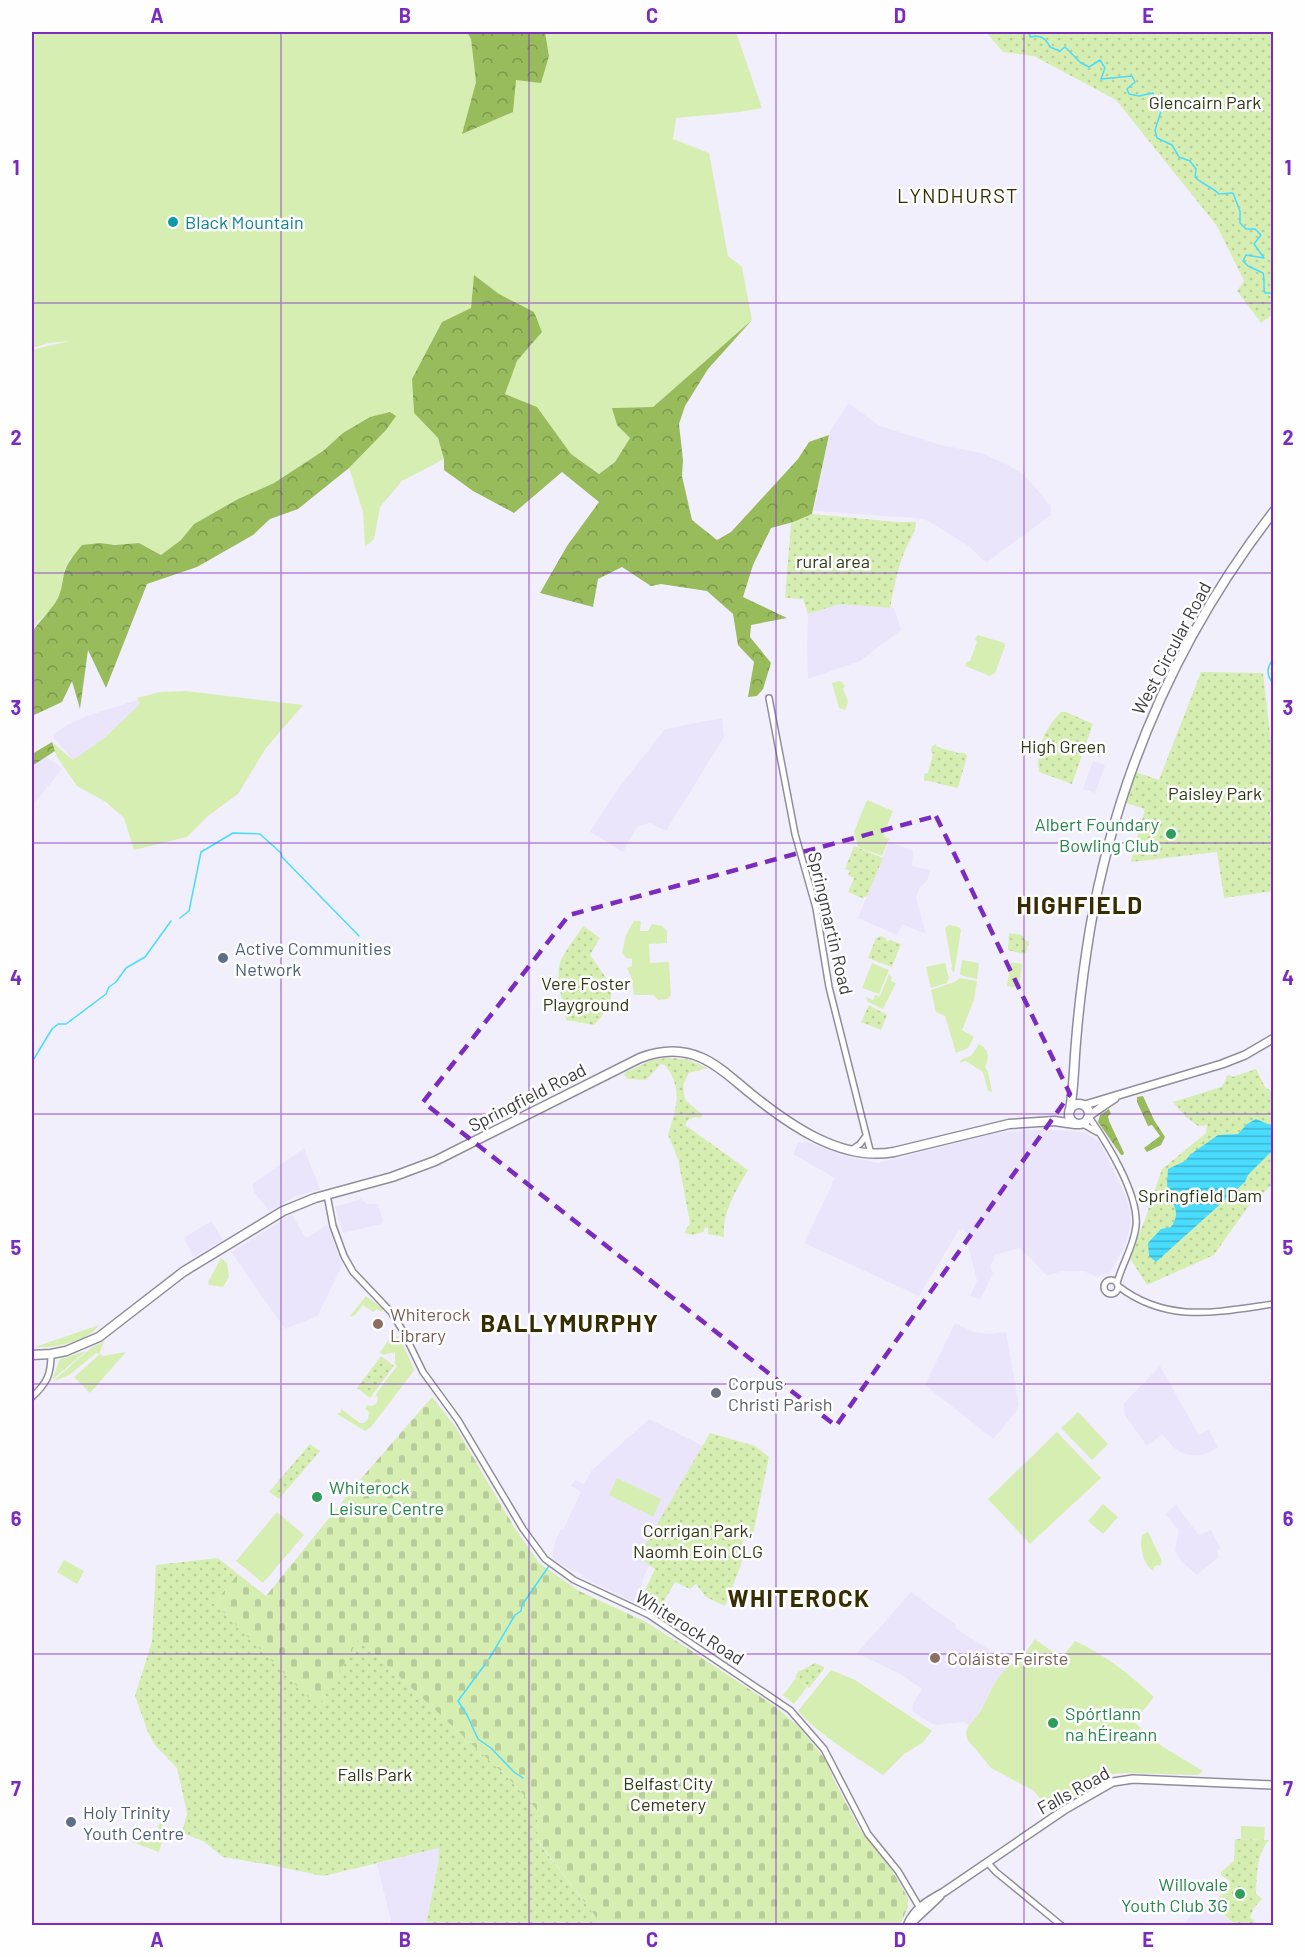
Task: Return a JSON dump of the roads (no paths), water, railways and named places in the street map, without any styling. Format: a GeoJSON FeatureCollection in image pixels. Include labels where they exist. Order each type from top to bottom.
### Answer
{"type":"FeatureCollection","features":[{"type":"Feature","properties":{"kind":"highway","name":"West Circular Road"},"geometry":{"type":"LineString","coordinates":[[1070,1111],[1079,1011],[1090,930],[1108,843],[1130,770],[1160,697],[1186,646],[1220,590],[1274,511]]}},
{"type":"Feature","properties":{"kind":"highway","name":"Springfield Road"},"geometry":{"type":"LineString","coordinates":[[32,1355],[51,1354],[79,1347],[99,1337],[183,1272],[283,1211],[305,1201],[392,1177],[435,1161],[654,1053],[668,1051],[690,1053],[706,1059],[788,1123],[814,1137],[871,1154],[894,1152],[1009,1124],[1084,1120]]}},
{"type":"Feature","properties":{"kind":"highway"},"geometry":{"type":"LineString","coordinates":[[1073,1093],[1089,1110],[1084,1120],[1070,1119],[1070,1111],[1075,1105],[1083,1105]]}},
{"type":"Feature","properties":{"kind":"highway","name":"Springfield Road"},"geometry":{"type":"LineString","coordinates":[[1054,1121],[1070,1111]]}},
{"type":"Feature","properties":{"kind":"main road"},"geometry":{"type":"LineString","coordinates":[[1083,1105],[1222,1064],[1245,1055],[1274,1038]]}},
{"type":"Feature","properties":{"kind":"main road"},"geometry":{"type":"LineString","coordinates":[[1084,1120],[1117,1096]]}},
{"type":"Feature","properties":{"kind":"main road","name":"Falls Road"},"geometry":{"type":"LineString","coordinates":[[921,1910],[1060,1812],[1120,1780],[1274,1785]]}},
{"type":"Feature","properties":{"kind":"main road","name":"Falls Road"},"geometry":{"type":"LineString","coordinates":[[908,1926],[928,1900],[944,1892]]}},
{"type":"Feature","properties":{"kind":"street","name":"Springmartin Road"},"geometry":{"type":"LineString","coordinates":[[769,698],[795,834],[816,908],[829,987],[871,1154]]}},
{"type":"Feature","properties":{"kind":"street"},"geometry":{"type":"LineString","coordinates":[[1084,1120],[1097,1132],[1117,1162],[1135,1210],[1134,1238],[1115,1283],[1115,1293]]}},
{"type":"Feature","properties":{"kind":"street"},"geometry":{"type":"LineString","coordinates":[[1084,1120],[1097,1132]]}},
{"type":"Feature","properties":{"kind":"street"},"geometry":{"type":"LineString","coordinates":[[852,1150],[866,1136]]}},
{"type":"Feature","properties":{"kind":"street","name":"Whiterock Road"},"geometry":{"type":"LineString","coordinates":[[327,1195],[333,1226],[354,1272],[391,1312],[403,1330],[423,1372],[458,1420],[523,1529],[545,1559],[574,1580],[649,1615],[790,1710],[824,1749],[867,1834],[895,1866],[921,1910]]}},
{"type":"Feature","properties":{"kind":"street"},"geometry":{"type":"LineString","coordinates":[[1130,1295],[1107,1293],[1104,1288],[1106,1282],[1115,1283],[1130,1295],[1168,1310],[1196,1313],[1216,1312],[1274,1304]]}},
{"type":"Feature","properties":{"kind":"street"},"geometry":{"type":"LineString","coordinates":[[32,1397],[41,1389],[49,1375],[51,1354]]}},
{"type":"Feature","properties":{"kind":"street"},"geometry":{"type":"LineString","coordinates":[[987,1862],[1062,1926]]}},
{"type":"Feature","properties":{"kind":"street"},"geometry":{"type":"LineString","coordinates":[[911,1893],[920,1899],[928,1900]]}},
{"type":"Feature","properties":{"kind":"water","name":"Springfield Dam"},"geometry":{"type":"Polygon","coordinates":[[[1256,1119],[1270,1125],[1273,1123],[1273,1150],[1248,1175],[1245,1182],[1156,1262],[1149,1256],[1148,1243],[1161,1229],[1171,1227],[1176,1217],[1167,1187],[1168,1169],[1185,1161],[1218,1135],[1238,1134],[1247,1124],[1256,1119]]]}},
{"type":"Feature","properties":{"kind":"waterway"},"geometry":{"type":"LineString","coordinates":[[1030,32],[1030,37],[1042,38],[1050,47],[1060,51],[1065,47],[1081,63],[1089,67],[1100,60],[1105,68],[1101,79],[1132,76],[1135,82],[1127,89],[1129,94],[1139,96],[1153,93],[1155,99],[1151,103],[1161,111],[1155,130],[1157,138],[1172,145],[1179,157],[1190,161],[1196,169],[1195,177],[1201,182],[1219,194],[1233,193],[1240,211],[1240,223],[1246,229],[1255,229],[1261,235],[1254,244],[1264,258],[1246,255],[1243,261],[1263,273],[1265,293],[1274,293]]}},
{"type":"Feature","properties":{"kind":"waterway"},"geometry":{"type":"LineString","coordinates":[[1274,658],[1268,671],[1274,685]]}},
{"type":"Feature","properties":{"kind":"waterway"},"geometry":{"type":"LineString","coordinates":[[180,918],[189,911],[201,852],[233,833],[260,834],[281,853],[282,857],[359,936]]}},
{"type":"Feature","properties":{"kind":"waterway"},"geometry":{"type":"LineString","coordinates":[[32,1062],[52,1029],[58,1024],[66,1024],[106,994],[109,987],[116,982],[126,968],[145,957],[171,921]]}},
{"type":"Feature","properties":{"kind":"waterway"},"geometry":{"type":"LineString","coordinates":[[489,1659],[515,1615],[521,1611],[522,1605],[549,1566]]}},
{"type":"Feature","properties":{"kind":"waterway"},"geometry":{"type":"LineString","coordinates":[[486,1663],[458,1701],[478,1739],[523,1778]]}},
{"type":"Feature","properties":{"kind":"place","name":"Black Mountain"},"geometry":{"type":"Point","coordinates":[173,222]}},
{"type":"Feature","properties":{"kind":"place","name":"Albert Foundary Bowling Club"},"geometry":{"type":"Point","coordinates":[1171,834]}},
{"type":"Feature","properties":{"kind":"place","name":"Active Communities Network"},"geometry":{"type":"Point","coordinates":[223,958]}},
{"type":"Feature","properties":{"kind":"place","name":"Whiterock Library"},"geometry":{"type":"Point","coordinates":[378,1324]}},
{"type":"Feature","properties":{"kind":"place","name":"Corpus Christi Parish"},"geometry":{"type":"Point","coordinates":[716,1393]}},
{"type":"Feature","properties":{"kind":"place","name":"Whiterock Leisure Centre"},"geometry":{"type":"Point","coordinates":[317,1497]}},
{"type":"Feature","properties":{"kind":"place","name":"Coláiste Feirste"},"geometry":{"type":"Point","coordinates":[935,1658]}},
{"type":"Feature","properties":{"kind":"place","name":"Spórtlann na hÉireann"},"geometry":{"type":"Point","coordinates":[1053,1723]}},
{"type":"Feature","properties":{"kind":"place","name":"Holy Trinity Youth Centre"},"geometry":{"type":"Point","coordinates":[71,1822]}},
{"type":"Feature","properties":{"kind":"place","name":"Willovale Youth Club 3G"},"geometry":{"type":"Point","coordinates":[1240,1894]}},
{"type":"Feature","properties":{"kind":"district","name":"LYNDHURST"},"geometry":{"type":"Point","coordinates":[958,195]}},
{"type":"Feature","properties":{"kind":"district","name":"HIGHFIELD"},"geometry":{"type":"Point","coordinates":[1080,904]}},
{"type":"Feature","properties":{"kind":"district","name":"BALLYMURPHY"},"geometry":{"type":"Point","coordinates":[570,1322]}},
{"type":"Feature","properties":{"kind":"district","name":"WHITEROCK"},"geometry":{"type":"Point","coordinates":[799,1597]}},
{"type":"Feature","properties":{"kind":"park label","name":"Glencairn Park"},"geometry":{"type":"Point","coordinates":[1205,102]}},
{"type":"Feature","properties":{"kind":"park label","name":"rural area"},"geometry":{"type":"Point","coordinates":[833,561]}},
{"type":"Feature","properties":{"kind":"park label","name":"High Green"},"geometry":{"type":"Point","coordinates":[1063,746]}},
{"type":"Feature","properties":{"kind":"park label","name":"Paisley Park"},"geometry":{"type":"Point","coordinates":[1215,793]}},
{"type":"Feature","properties":{"kind":"park label","name":"Vere Foster Playground"},"geometry":{"type":"Point","coordinates":[586,993]}},
{"type":"Feature","properties":{"kind":"park label","name":"Corrigan Park, Naomh Eoin CLG"},"geometry":{"type":"Point","coordinates":[698,1540]}},
{"type":"Feature","properties":{"kind":"park label","name":"Falls Park"},"geometry":{"type":"Point","coordinates":[375,1774]}},
{"type":"Feature","properties":{"kind":"park label","name":"Belfast City Cemetery"},"geometry":{"type":"Point","coordinates":[668,1793]}}]}
